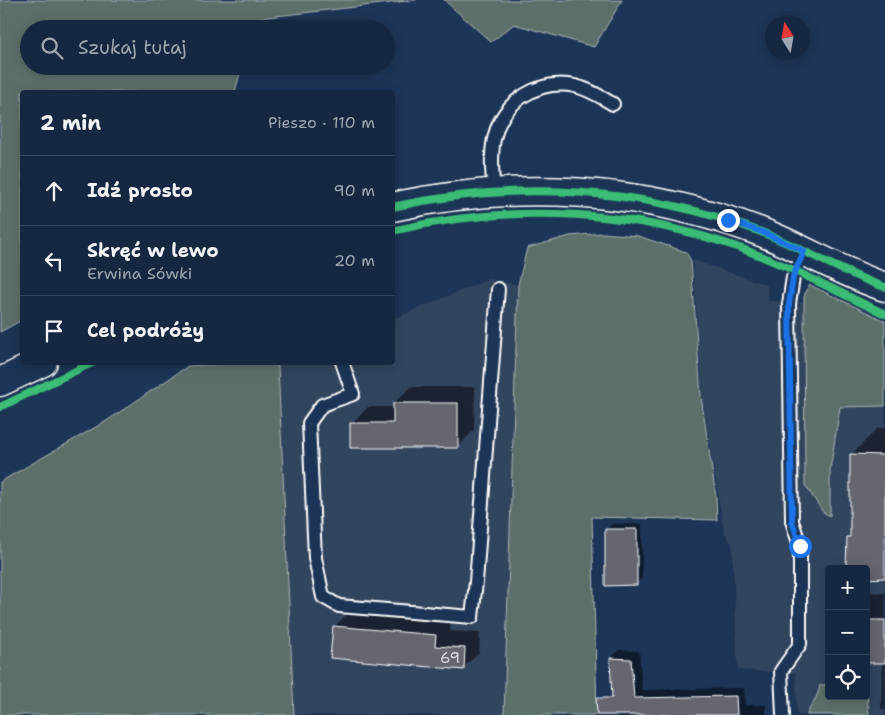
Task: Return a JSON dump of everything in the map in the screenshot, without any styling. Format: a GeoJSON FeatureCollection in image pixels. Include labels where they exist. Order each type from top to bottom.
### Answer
{"type":"FeatureCollection","features":[{"type":"Feature","properties":{"kind":"street"},"geometry":{"type":"LineString","coordinates":[[395,206],[433,199],[494,192],[568,191],[622,196],[728,220],[768,235],[885,287]]}},
{"type":"Feature","properties":{"kind":"street"},"geometry":{"type":"LineString","coordinates":[[0,382],[37,365]]}},
{"type":"Feature","properties":{"kind":"lane"},"geometry":{"type":"LineString","coordinates":[[494,192],[494,136],[501,118],[515,102],[535,89],[566,84],[585,89],[613,104]]}},
{"type":"Feature","properties":{"kind":"lane"},"geometry":{"type":"LineString","coordinates":[[783,715],[781,671],[800,644],[800,546],[792,521],[789,304],[793,277],[804,251]]}},
{"type":"Feature","properties":{"kind":"lane"},"geometry":{"type":"LineString","coordinates":[[343,365],[353,394],[322,405],[309,423],[315,558],[323,597],[339,606],[472,617],[498,289]]}},
{"type":"Feature","properties":{"kind":"shaded area"},"geometry":{"type":"Polygon","coordinates":[[[693,260],[767,285],[768,301],[812,303],[885,333],[885,715],[797,715],[796,673],[738,670],[732,544],[724,532],[702,395],[693,260]]]}},
{"type":"Feature","properties":{"kind":"shaded area"},"geometry":{"type":"Polygon","coordinates":[[[489,279],[518,285],[504,715],[294,715],[278,366],[395,365],[395,318],[489,279]]]}},
{"type":"Feature","properties":{"kind":"green space"},"geometry":{"type":"Polygon","coordinates":[[[0,0],[416,0],[259,18],[258,20],[20,20],[20,75],[240,75],[236,90],[20,90],[20,321],[0,332],[0,0]]]}},
{"type":"Feature","properties":{"kind":"green space"},"geometry":{"type":"Polygon","coordinates":[[[444,0],[622,0],[594,47],[514,24],[491,42],[444,0]]]}},
{"type":"Feature","properties":{"kind":"green space"},"geometry":{"type":"Polygon","coordinates":[[[603,233],[638,236],[686,252],[691,261],[701,396],[716,497],[717,520],[592,517],[597,715],[504,715],[518,285],[527,248],[570,236],[603,233]]]}},
{"type":"Feature","properties":{"kind":"green space"},"geometry":{"type":"Polygon","coordinates":[[[810,285],[885,321],[885,406],[840,407],[830,470],[830,516],[823,512],[805,485],[804,297],[810,285]]]}},
{"type":"Feature","properties":{"kind":"green space"},"geometry":{"type":"Polygon","coordinates":[[[188,366],[278,366],[294,715],[0,715],[0,482],[108,420],[188,366]]]}},
{"type":"Feature","properties":{"kind":"green space"},"geometry":{"type":"Polygon","coordinates":[[[820,685],[825,685],[825,700],[867,700],[869,715],[807,715],[818,694],[820,685]]]}},
{"type":"Feature","properties":{"kind":"building"},"geometry":{"type":"Polygon","coordinates":[[[393,403],[458,403],[458,448],[350,448],[350,423],[393,423],[393,403]]]}},
{"type":"Feature","properties":{"kind":"building"},"geometry":{"type":"Polygon","coordinates":[[[850,454],[885,455],[885,578],[870,579],[870,565],[846,565],[847,537],[850,537],[850,454]]]}},
{"type":"Feature","properties":{"kind":"building"},"geometry":{"type":"Polygon","coordinates":[[[605,529],[637,529],[637,585],[605,586],[605,529]]]}},
{"type":"Feature","properties":{"kind":"building"},"geometry":{"type":"Polygon","coordinates":[[[870,620],[885,620],[885,663],[870,663],[870,620]]]}},
{"type":"Feature","properties":{"kind":"building"},"geometry":{"type":"Polygon","coordinates":[[[333,626],[436,635],[435,646],[465,648],[464,670],[330,658],[333,626]]]}},
{"type":"Feature","properties":{"kind":"building"},"geometry":{"type":"Polygon","coordinates":[[[610,658],[631,659],[634,698],[736,696],[737,715],[597,715],[596,698],[612,698],[610,658]]]}},
{"type":"Feature","properties":{"kind":"cycle path"},"geometry":{"type":"LineString","coordinates":[[395,206],[438,198],[532,191],[578,192],[625,197],[671,205],[761,232],[853,275],[885,287]]}},
{"type":"Feature","properties":{"kind":"cycle path"},"geometry":{"type":"LineString","coordinates":[[395,230],[475,217],[516,214],[558,214],[641,222],[682,231],[743,249],[784,266],[885,314]]}},
{"type":"Feature","properties":{"kind":"cycle path"},"geometry":{"type":"LineString","coordinates":[[0,407],[88,365]]}},
{"type":"Feature","properties":{"kind":"route"},"geometry":{"type":"LineString","coordinates":[[728,220],[762,232],[804,251],[793,277],[789,304],[792,521],[800,546]]}}]}
